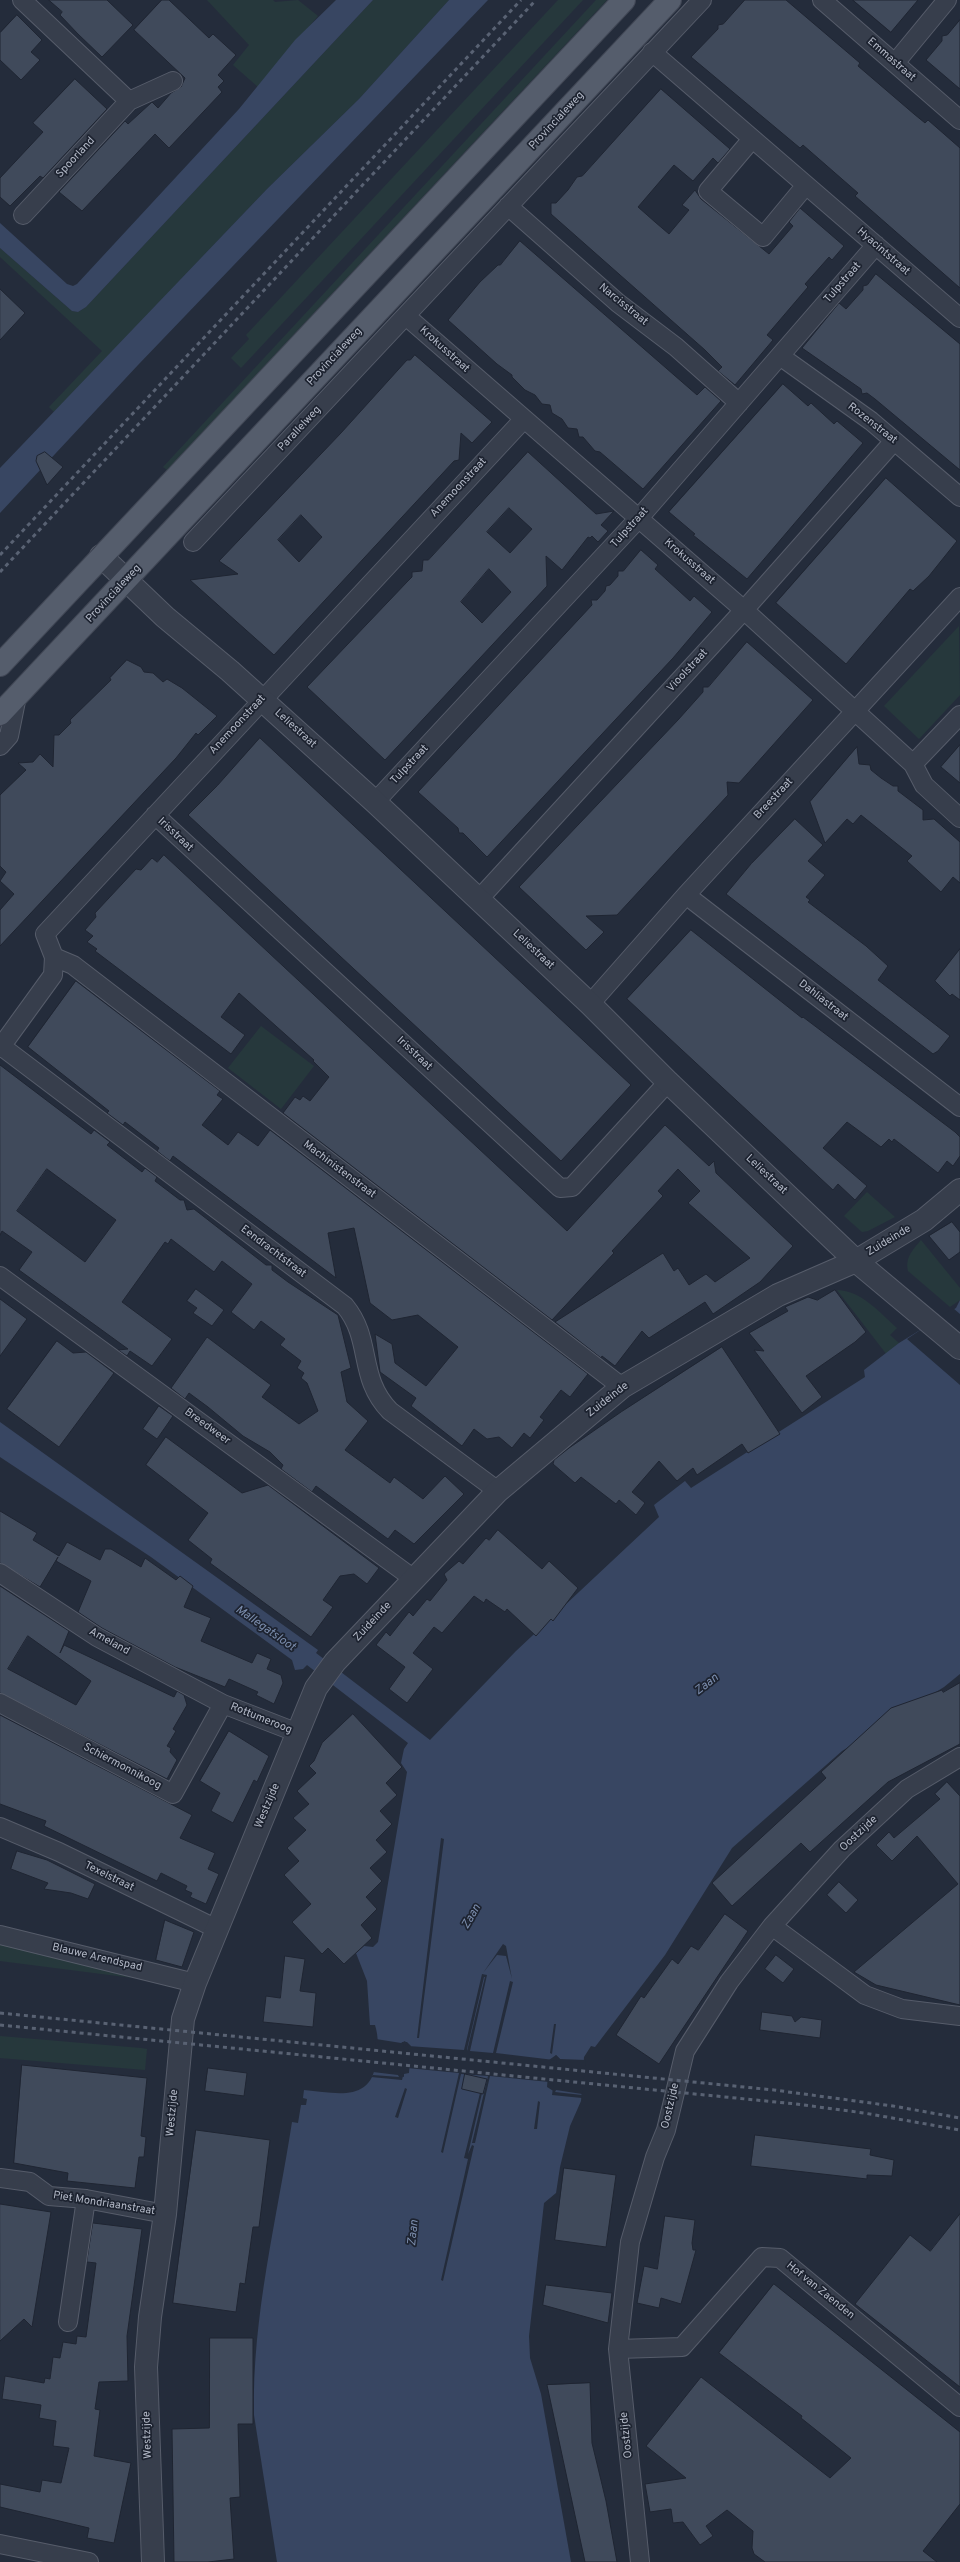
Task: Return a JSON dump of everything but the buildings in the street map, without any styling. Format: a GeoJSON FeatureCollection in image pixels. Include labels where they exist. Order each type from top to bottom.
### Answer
{"type":"FeatureCollection","features":[{"type":"Feature","properties":{"kind":"main road"},"geometry":{"type":"LineString","coordinates":[[0,665],[624,0]]}},
{"type":"Feature","properties":{"kind":"main road","name":"Provincialeweg"},"geometry":{"type":"LineString","coordinates":[[0,714],[670,0]]}},
{"type":"Feature","properties":{"kind":"street"},"geometry":{"type":"LineString","coordinates":[[22,0],[129,101]]}},
{"type":"Feature","properties":{"kind":"street"},"geometry":{"type":"LineString","coordinates":[[406,316],[702,0]]}},
{"type":"Feature","properties":{"kind":"street","name":"Emmastraat"},"geometry":{"type":"LineString","coordinates":[[822,0],[960,120]]}},
{"type":"Feature","properties":{"kind":"street"},"geometry":{"type":"LineString","coordinates":[[894,63],[947,0]]}},
{"type":"Feature","properties":{"kind":"street","name":"Hyacintstraat"},"geometry":{"type":"LineString","coordinates":[[652,52],[960,318]]}},
{"type":"Feature","properties":{"kind":"street","name":"Spoorland"},"geometry":{"type":"LineString","coordinates":[[23,215],[129,101],[173,81]]}},
{"type":"Feature","properties":{"kind":"street"},"geometry":{"type":"LineString","coordinates":[[752,139],[708,191],[763,237],[806,185]]}},
{"type":"Feature","properties":{"kind":"street","name":"Narcisstraat"},"geometry":{"type":"LineString","coordinates":[[508,206],[618,303],[676,348],[740,403]]}},
{"type":"Feature","properties":{"kind":"street","name":"Tulpstraat"},"geometry":{"type":"LineString","coordinates":[[375,802],[639,518],[876,245]]}},
{"type":"Feature","properties":{"kind":"street","name":"Krokusstraat"},"geometry":{"type":"LineString","coordinates":[[406,316],[523,420],[639,518],[744,610],[856,711],[913,764],[924,785],[960,818]]}},
{"type":"Feature","properties":{"kind":"street","name":"Parallelweg"},"geometry":{"type":"LineString","coordinates":[[193,542],[406,316]]}},
{"type":"Feature","properties":{"kind":"street","name":"Rozenstraat"},"geometry":{"type":"LineString","coordinates":[[780,356],[871,421],[960,497]]}},
{"type":"Feature","properties":{"kind":"street","name":"Anemoonstraat"},"geometry":{"type":"LineString","coordinates":[[1,1047],[53,975],[54,957],[45,934],[523,420]]}},
{"type":"Feature","properties":{"kind":"street","name":"Vioolstraat"},"geometry":{"type":"LineString","coordinates":[[478,899],[744,610],[894,441]]}},
{"type":"Feature","properties":{"kind":"street","name":"Leliestraat"},"geometry":{"type":"LineString","coordinates":[[101,556],[125,580],[262,699],[375,802],[590,1004],[668,1082],[856,1260],[960,1348]]}},
{"type":"Feature","properties":{"kind":"street","name":"Breestraat"},"geometry":{"type":"LineString","coordinates":[[590,1004],[686,895],[960,597]]}},
{"type":"Feature","properties":{"kind":"street"},"geometry":{"type":"LineString","coordinates":[[0,746],[10,736],[17,696]]}},
{"type":"Feature","properties":{"kind":"street"},"geometry":{"type":"LineString","coordinates":[[913,764],[960,715]]}},
{"type":"Feature","properties":{"kind":"street","name":"Irisstraat"},"geometry":{"type":"LineString","coordinates":[[155,816],[560,1188],[572,1187],[668,1082]]}},
{"type":"Feature","properties":{"kind":"street","name":"Dahliastraat"},"geometry":{"type":"LineString","coordinates":[[686,895],[960,1107]]}},
{"type":"Feature","properties":{"kind":"street","name":"Machinistenstraat"},"geometry":{"type":"LineString","coordinates":[[54,957],[73,965],[622,1386]]}},
{"type":"Feature","properties":{"kind":"street","name":"Eendrachtstraat"},"geometry":{"type":"LineString","coordinates":[[1,1047],[345,1306],[355,1318],[362,1337],[368,1374],[379,1399],[390,1410],[498,1491]]}},
{"type":"Feature","properties":{"kind":"street","name":"Zuideinde"},"geometry":{"type":"LineString","coordinates":[[316,1688],[335,1662],[498,1491],[622,1386],[778,1295],[856,1260],[924,1220],[960,1190]]}},
{"type":"Feature","properties":{"kind":"street","name":"Breedweer"},"geometry":{"type":"LineString","coordinates":[[0,1276],[414,1579]]}},
{"type":"Feature","properties":{"kind":"street","name":"Ameland"},"geometry":{"type":"LineString","coordinates":[[0,1573],[97,1637],[223,1704]]}},
{"type":"Feature","properties":{"kind":"street","name":"Westzijde"},"geometry":{"type":"LineString","coordinates":[[154,2562],[146,2367],[150,2317],[165,2214],[183,2019],[195,1983],[316,1688]]}},
{"type":"Feature","properties":{"kind":"street","name":"Schiermonnikoog"},"geometry":{"type":"LineString","coordinates":[[0,1703],[173,1794],[223,1704]]}},
{"type":"Feature","properties":{"kind":"street","name":"Rottumeroog"},"geometry":{"type":"LineString","coordinates":[[223,1704],[298,1734]]}},
{"type":"Feature","properties":{"kind":"street","name":"Oostzijde"},"geometry":{"type":"LineString","coordinates":[[640,2562],[618,2348],[630,2242],[655,2157],[668,2123],[685,2052],[729,1982],[772,1926],[842,1849],[906,1789],[960,1757]]}},
{"type":"Feature","properties":{"kind":"street","name":"Texelstraat"},"geometry":{"type":"LineString","coordinates":[[0,1827],[59,1852],[217,1929]]}},
{"type":"Feature","properties":{"kind":"street"},"geometry":{"type":"LineString","coordinates":[[772,1926],[865,1995],[902,2009],[960,2016]]}},
{"type":"Feature","properties":{"kind":"street","name":"Blauwe Arendspad"},"geometry":{"type":"LineString","coordinates":[[0,1935],[195,1983]]}},
{"type":"Feature","properties":{"kind":"street","name":"Piet Mondriaanstraat"},"geometry":{"type":"LineString","coordinates":[[0,2178],[30,2182],[49,2196],[86,2199],[165,2214]]}},
{"type":"Feature","properties":{"kind":"street"},"geometry":{"type":"LineString","coordinates":[[68,2322],[86,2199]]}},
{"type":"Feature","properties":{"kind":"street","name":"Hof van Zaenden"},"geometry":{"type":"LineString","coordinates":[[618,2348],[682,2347],[762,2257],[780,2258],[960,2407]]}},
{"type":"Feature","properties":{"kind":"street"},"geometry":{"type":"LineString","coordinates":[[0,2544],[89,2562]]}},
{"type":"Feature","properties":{"kind":"shaded area"},"geometry":{"type":"Polygon","coordinates":[[[207,0],[273,0],[275,2],[298,0],[318,16],[258,87],[233,65],[249,45],[207,0]]]}},
{"type":"Feature","properties":{"kind":"shaded area"},"geometry":{"type":"Polygon","coordinates":[[[373,0],[449,0],[359,99],[267,189],[54,412],[49,407],[102,351],[0,257],[0,248],[72,311],[78,312],[86,307],[373,0]]]}},
{"type":"Feature","properties":{"kind":"shaded area"},"geometry":{"type":"Polygon","coordinates":[[[558,0],[583,0],[241,368],[231,358],[249,339],[246,335],[558,0]]]}},
{"type":"Feature","properties":{"kind":"shaded area"},"geometry":{"type":"Polygon","coordinates":[[[596,0],[607,0],[167,470],[163,467],[596,0]]]}},
{"type":"Feature","properties":{"kind":"shaded area"},"geometry":{"type":"Polygon","coordinates":[[[959,626],[960,695],[919,739],[884,706],[959,626]]]}},
{"type":"Feature","properties":{"kind":"shaded area"},"geometry":{"type":"Polygon","coordinates":[[[261,1026],[314,1066],[281,1109],[228,1068],[261,1026]]]}},
{"type":"Feature","properties":{"kind":"shaded area"},"geometry":{"type":"Polygon","coordinates":[[[867,1192],[895,1217],[868,1231],[862,1232],[844,1216],[867,1192]]]}},
{"type":"Feature","properties":{"kind":"shaded area"},"geometry":{"type":"Polygon","coordinates":[[[921,1240],[960,1288],[960,1300],[950,1307],[908,1271],[907,1266],[909,1258],[921,1240]]]}},
{"type":"Feature","properties":{"kind":"shaded area"},"geometry":{"type":"Polygon","coordinates":[[[837,1290],[854,1294],[870,1303],[897,1328],[890,1335],[899,1343],[887,1355],[837,1290]]]}},
{"type":"Feature","properties":{"kind":"shaded area"},"geometry":{"type":"Polygon","coordinates":[[[0,1940],[133,1978],[0,1961],[0,1940]]]}},
{"type":"Feature","properties":{"kind":"shaded area"},"geometry":{"type":"Polygon","coordinates":[[[0,2036],[147,2049],[145,2070],[0,2058],[0,2036]]]}},
{"type":"Feature","properties":{"kind":"water"},"geometry":{"type":"Polygon","coordinates":[[[336,0],[373,0],[86,307],[78,312],[72,311],[0,248],[0,223],[67,284],[73,286],[77,284],[239,109],[295,40],[336,0]]]}},
{"type":"Feature","properties":{"kind":"water"},"geometry":{"type":"Polygon","coordinates":[[[449,0],[488,0],[138,365],[0,513],[0,468],[267,189],[359,99],[449,0]]]}},
{"type":"Feature","properties":{"kind":"water"},"geometry":{"type":"Polygon","coordinates":[[[960,1300],[960,1674],[944,1687],[842,1751],[732,1848],[665,1955],[595,2047],[591,2046],[584,2057],[581,2101],[570,2126],[560,2167],[556,2193],[544,2203],[529,2336],[530,2358],[541,2394],[571,2562],[277,2562],[254,2415],[254,2378],[261,2304],[292,2122],[298,2123],[301,2105],[306,2105],[307,2099],[303,2098],[304,2090],[328,2093],[350,2092],[360,2089],[368,2084],[373,2074],[378,2043],[377,2034],[375,2025],[370,2025],[367,1981],[356,1953],[364,1946],[373,1947],[378,1942],[407,1772],[401,1763],[404,1749],[408,1743],[307,1665],[303,1669],[295,1670],[292,1660],[151,1557],[0,1457],[0,1422],[318,1650],[316,1653],[430,1740],[516,1651],[659,1517],[654,1505],[685,1481],[691,1488],[865,1377],[864,1370],[899,1343],[956,1308],[960,1300]],[[402,2042],[398,2075],[404,2077],[404,2074],[409,2073],[411,2046],[407,2042],[402,2042]],[[556,2055],[549,2060],[547,2087],[555,2092],[560,2059],[556,2055]]]}},
{"type":"Feature","properties":{"kind":"pier"},"geometry":{"type":"Polygon","coordinates":[[[953,1308],[960,1314],[960,1385],[907,1339],[953,1308]]]}},
{"type":"Feature","properties":{"kind":"pier"},"geometry":{"type":"Polygon","coordinates":[[[441,1838],[444,1839],[419,2038],[417,2038],[441,1838]]]}},
{"type":"Feature","properties":{"kind":"pier"},"geometry":{"type":"Polygon","coordinates":[[[503,1944],[506,1946],[512,1979],[506,1956],[497,1955],[483,1973],[503,1944]]]}},
{"type":"Feature","properties":{"kind":"pier"},"geometry":{"type":"Polygon","coordinates":[[[482,1974],[487,1975],[470,2051],[493,2053],[510,1981],[513,1982],[496,2053],[554,2060],[556,2055],[560,2059],[586,2060],[582,2094],[556,2090],[555,2092],[582,2095],[582,2098],[552,2095],[557,2058],[555,2060],[551,2061],[549,2082],[490,2076],[475,2143],[472,2143],[488,2076],[461,2074],[443,2153],[441,2152],[459,2073],[407,2068],[409,2046],[464,2050],[482,1974]],[[484,1977],[467,2051],[485,1977],[484,1977]]]}},
{"type":"Feature","properties":{"kind":"pier"},"geometry":{"type":"Polygon","coordinates":[[[554,2024],[556,2024],[552,2054],[550,2053],[554,2024]]]}},
{"type":"Feature","properties":{"kind":"pier"},"geometry":{"type":"Polygon","coordinates":[[[376,2039],[401,2043],[405,2041],[408,2046],[404,2043],[400,2075],[404,2072],[402,2080],[371,2077],[373,2075],[399,2077],[398,2075],[373,2072],[376,2039]]]}},
{"type":"Feature","properties":{"kind":"pier"},"geometry":{"type":"Polygon","coordinates":[[[405,2088],[407,2089],[398,2118],[395,2117],[405,2088]]]}},
{"type":"Feature","properties":{"kind":"pier"},"geometry":{"type":"Polygon","coordinates":[[[480,2093],[482,2093],[468,2154],[472,2145],[474,2146],[443,2281],[441,2280],[468,2159],[464,2158],[480,2093]]]}},
{"type":"Feature","properties":{"kind":"pier"},"geometry":{"type":"Polygon","coordinates":[[[538,2101],[540,2102],[537,2129],[534,2129],[538,2101]]]}},
{"type":"Feature","properties":{"kind":"railway"},"geometry":{"type":"LineString","coordinates":[[0,555],[521,0]]}},
{"type":"Feature","properties":{"kind":"railway"},"geometry":{"type":"LineString","coordinates":[[0,572],[536,0]]}},
{"type":"Feature","properties":{"kind":"railway"},"geometry":{"type":"LineString","coordinates":[[0,2013],[774,2090],[893,2106],[960,2118]]}},
{"type":"Feature","properties":{"kind":"railway"},"geometry":{"type":"LineString","coordinates":[[0,2025],[796,2104],[864,2113],[960,2130]]}},
{"type":"Feature","properties":{"kind":"water label","name":"Mallegatsloot"},"geometry":{"type":"Point","coordinates":[265,1629]}},
{"type":"Feature","properties":{"kind":"water label","name":"Zaan"},"geometry":{"type":"Point","coordinates":[707,1685]}},
{"type":"Feature","properties":{"kind":"water label","name":"Zaan"},"geometry":{"type":"Point","coordinates":[472,1917]}},
{"type":"Feature","properties":{"kind":"water label","name":"Zaan"},"geometry":{"type":"Point","coordinates":[414,2233]}}]}
